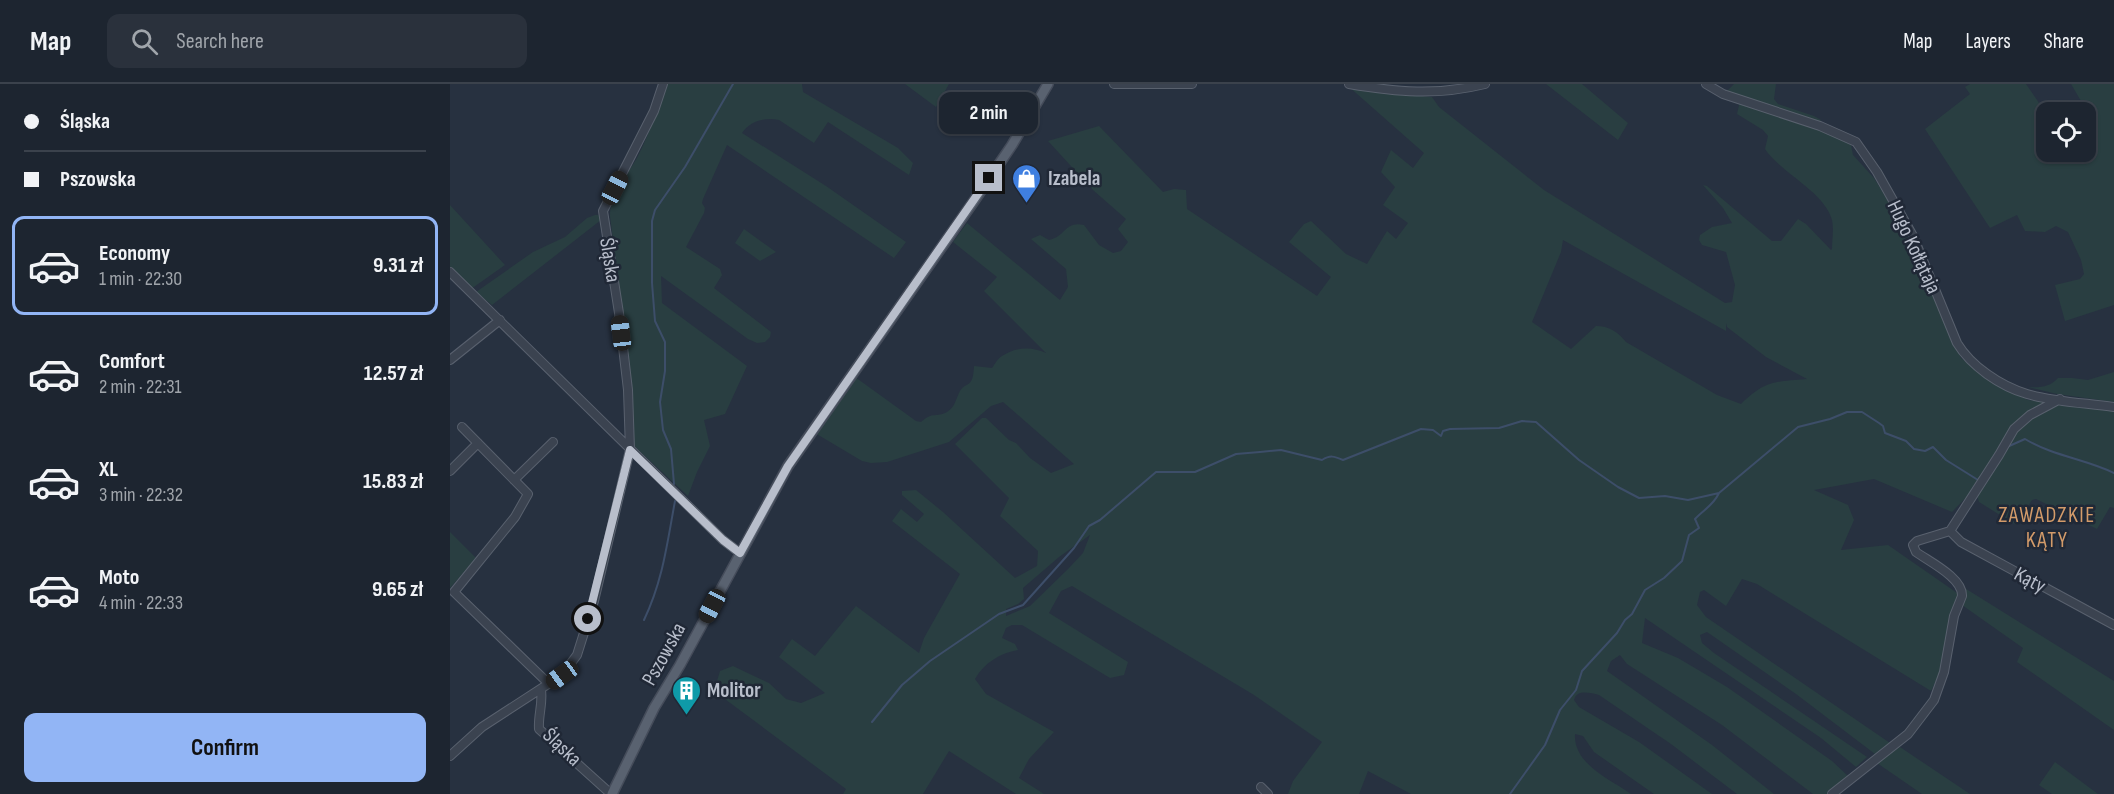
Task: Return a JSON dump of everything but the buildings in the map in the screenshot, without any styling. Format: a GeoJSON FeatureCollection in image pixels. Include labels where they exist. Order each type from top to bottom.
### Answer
{"type":"FeatureCollection","features":[{"type":"Feature","properties":{"kind":"main road","name":"Pszowska"},"geometry":{"type":"LineString","coordinates":[[611,794],[654,708],[680,665],[788,466],[1012,145],[1048,84]]}},
{"type":"Feature","properties":{"kind":"street","name":"Śląska"},"geometry":{"type":"LineString","coordinates":[[450,756],[482,727],[562,675],[577,655],[594,601],[630,450],[628,390],[603,211],[654,111],[663,84]]}},
{"type":"Feature","properties":{"kind":"street"},"geometry":{"type":"LineString","coordinates":[[1114,84],[1192,84]]}},
{"type":"Feature","properties":{"kind":"street"},"geometry":{"type":"LineString","coordinates":[[1349,84],[1387,90],[1436,92],[1485,84]]}},
{"type":"Feature","properties":{"kind":"street","name":"Hugo Kołłątaja"},"geometry":{"type":"LineString","coordinates":[[1706,84],[1723,94],[1820,126],[1856,142],[1877,172],[1913,236],[1950,326],[1965,356],[2003,383],[2026,394],[2114,407]]}},
{"type":"Feature","properties":{"kind":"street"},"geometry":{"type":"LineString","coordinates":[[450,272],[630,450],[723,540],[740,553]]}},
{"type":"Feature","properties":{"kind":"street"},"geometry":{"type":"LineString","coordinates":[[450,360],[500,320]]}},
{"type":"Feature","properties":{"kind":"street"},"geometry":{"type":"LineString","coordinates":[[1832,794],[1908,734],[1934,700],[1945,666],[1951,627],[1962,596],[1961,588],[1956,580],[1916,552],[1913,548],[1917,541],[1950,531],[2014,429],[2030,415],[2060,399]]}},
{"type":"Feature","properties":{"kind":"street"},"geometry":{"type":"LineString","coordinates":[[462,427],[528,494],[515,517],[452,594],[549,684]]}},
{"type":"Feature","properties":{"kind":"street"},"geometry":{"type":"LineString","coordinates":[[514,480],[553,442]]}},
{"type":"Feature","properties":{"kind":"street"},"geometry":{"type":"LineString","coordinates":[[450,471],[478,443]]}},
{"type":"Feature","properties":{"kind":"street","name":"Kąty"},"geometry":{"type":"LineString","coordinates":[[1950,531],[1961,542],[2114,625]]}},
{"type":"Feature","properties":{"kind":"street","name":"Śląska"},"geometry":{"type":"LineString","coordinates":[[541,690],[543,703],[538,718],[539,729],[611,794]]}},
{"type":"Feature","properties":{"kind":"street"},"geometry":{"type":"LineString","coordinates":[[1261,787],[1268,794]]}},
{"type":"Feature","properties":{"kind":"green space"},"geometry":{"type":"Polygon","coordinates":[[[667,84],[802,84],[803,92],[898,148],[913,163],[909,175],[828,122],[814,143],[774,119],[754,123],[742,133],[826,186],[906,242],[894,258],[727,145],[703,199],[704,213],[686,247],[720,269],[722,275],[714,288],[771,332],[765,342],[757,343],[748,339],[661,276],[662,303],[747,366],[725,414],[704,420],[710,446],[688,496],[633,445],[633,396],[610,216],[619,186],[637,158],[667,84]]]}},
{"type":"Feature","properties":{"kind":"green space"},"geometry":{"type":"Polygon","coordinates":[[[905,84],[949,84],[936,107],[905,84]]]}},
{"type":"Feature","properties":{"kind":"green space"},"geometry":{"type":"Polygon","coordinates":[[[1546,84],[1582,84],[1628,123],[1618,140],[1546,84]]]}},
{"type":"Feature","properties":{"kind":"green space"},"geometry":{"type":"Polygon","coordinates":[[[1734,84],[1776,84],[1774,99],[1778,104],[1821,120],[1819,123],[1731,94],[1727,91],[1734,84]]]}},
{"type":"Feature","properties":{"kind":"green space"},"geometry":{"type":"Polygon","coordinates":[[[1970,84],[2026,84],[2038,102],[2036,102],[2036,162],[2096,162],[2096,102],[2082,102],[2071,84],[2114,84],[2114,305],[2065,321],[2055,285],[2080,279],[2084,274],[2081,260],[2068,232],[2056,226],[2045,232],[2025,231],[2017,215],[1990,228],[1925,129],[1970,94],[1965,87],[1970,84]]]}},
{"type":"Feature","properties":{"kind":"green space"},"geometry":{"type":"Polygon","coordinates":[[[1348,86],[1384,93],[1432,97],[1439,107],[1544,190],[1725,303],[1732,302],[1735,285],[1726,252],[1702,245],[1699,240],[1700,235],[1712,227],[1732,223],[1723,208],[1703,185],[1772,241],[1781,241],[1798,219],[1832,249],[1833,223],[1828,210],[1821,200],[1772,158],[1765,149],[1768,136],[1763,130],[1737,114],[1740,101],[1834,135],[1851,145],[1853,155],[1874,178],[1910,237],[1961,358],[1991,380],[2028,400],[2114,409],[2114,508],[2110,507],[2097,529],[2036,499],[2032,500],[2016,525],[1979,502],[1978,485],[1952,512],[1874,479],[1814,490],[1848,505],[1854,520],[1841,550],[1888,545],[1960,595],[1943,667],[1931,691],[1757,584],[1742,579],[1726,606],[1704,590],[1700,592],[1697,605],[1706,617],[1890,743],[1875,754],[1796,694],[1707,632],[1700,635],[1702,643],[1714,653],[1867,757],[1856,767],[1821,738],[1645,618],[1642,643],[1678,658],[1727,687],[1832,761],[1848,776],[1827,794],[1813,794],[1722,725],[1627,664],[1620,655],[1611,661],[1607,671],[1712,745],[1774,794],[1737,794],[1671,744],[1599,695],[1584,693],[1578,694],[1574,700],[1579,707],[1639,742],[1712,794],[1654,794],[1594,752],[1583,736],[1575,734],[1576,745],[1586,762],[1594,770],[1631,794],[1411,794],[1368,771],[1359,794],[1288,794],[1293,781],[1322,742],[1254,695],[1072,586],[1061,591],[1049,613],[1128,662],[1124,675],[1110,678],[1022,625],[1012,625],[1006,628],[1002,638],[1015,644],[1018,650],[993,660],[975,679],[986,694],[1054,732],[1029,759],[1019,778],[1044,794],[1016,794],[949,751],[923,794],[843,794],[846,789],[714,691],[720,671],[733,666],[769,683],[786,699],[801,703],[825,693],[779,657],[792,639],[815,656],[856,606],[919,653],[924,638],[960,574],[892,521],[901,509],[917,522],[924,514],[902,495],[902,491],[916,490],[1015,578],[1037,566],[1038,551],[1000,516],[1009,498],[955,444],[982,418],[986,418],[1030,458],[1051,473],[1074,464],[1003,402],[991,406],[949,442],[887,462],[862,461],[815,433],[855,377],[916,421],[921,422],[952,408],[961,389],[972,379],[974,366],[992,368],[1001,357],[1019,349],[1029,348],[1046,353],[984,291],[997,277],[953,242],[967,223],[1060,300],[1068,287],[1066,269],[1031,239],[1040,235],[1049,240],[1077,224],[1084,225],[1099,245],[1113,253],[1121,251],[1128,242],[1118,229],[1126,219],[1093,190],[1048,141],[1099,126],[1163,192],[1174,189],[1186,190],[1187,209],[1317,296],[1331,277],[1289,242],[1304,224],[1311,221],[1346,254],[1367,264],[1387,231],[1396,239],[1408,223],[1383,205],[1395,187],[1381,172],[1391,150],[1413,168],[1424,153],[1348,86]],[[1563,240],[1561,252],[1532,322],[1571,349],[1596,326],[1609,328],[1626,342],[1717,395],[1741,404],[1764,386],[1807,379],[1766,357],[1727,327],[1726,323],[1726,331],[1563,240]],[[1090,535],[1059,557],[1023,588],[1024,599],[1006,609],[1006,616],[1030,606],[1083,553],[1090,535]]]}},
{"type":"Feature","properties":{"kind":"green space"},"geometry":{"type":"Polygon","coordinates":[[[450,205],[505,265],[471,289],[450,268],[450,205]]]}},
{"type":"Feature","properties":{"kind":"green space"},"geometry":{"type":"Polygon","coordinates":[[[598,215],[601,220],[492,305],[476,292],[533,252],[565,237],[587,218],[598,215]]]}},
{"type":"Feature","properties":{"kind":"green space"},"geometry":{"type":"Polygon","coordinates":[[[744,229],[776,252],[760,261],[735,243],[744,229]]]}},
{"type":"Feature","properties":{"kind":"green space"},"geometry":{"type":"Polygon","coordinates":[[[2114,372],[2114,402],[2057,394],[2028,387],[2044,386],[2058,378],[2088,380],[2114,372]]]}},
{"type":"Feature","properties":{"kind":"green space"},"geometry":{"type":"Polygon","coordinates":[[[450,532],[476,558],[450,588],[450,532]]]}},
{"type":"Feature","properties":{"kind":"green space"},"geometry":{"type":"Polygon","coordinates":[[[1963,587],[2114,681],[2114,730],[2017,662],[2023,648],[1962,605],[1963,587]]]}},
{"type":"Feature","properties":{"kind":"green space"},"geometry":{"type":"Polygon","coordinates":[[[1900,747],[1970,794],[1922,794],[1877,763],[1864,769],[1900,747]]]}},
{"type":"Feature","properties":{"kind":"green space"},"geometry":{"type":"Polygon","coordinates":[[[2055,762],[2098,794],[2052,794],[2039,785],[2055,762]]]}},
{"type":"Feature","properties":{"kind":"waterway"},"geometry":{"type":"LineString","coordinates":[[674,484],[671,449],[663,430],[660,402],[665,371],[665,342],[655,321],[652,283],[652,221],[655,210],[685,167],[733,84]]}},
{"type":"Feature","properties":{"kind":"waterway"},"geometry":{"type":"LineString","coordinates":[[872,722],[902,685],[930,661],[999,614],[1023,605],[1074,548],[1089,526],[1100,520],[1156,472],[1195,472],[1236,454],[1281,450],[1322,460],[1327,457],[1343,460],[1421,429],[1433,430],[1441,436],[1443,431],[1450,429],[1499,428],[1522,421],[1536,422],[1579,460],[1618,487],[1639,498],[1665,496],[1688,500],[1719,493],[1798,427],[1847,412],[1862,412],[1883,426],[1885,433],[1906,441],[1914,449],[1925,451],[1933,447],[1946,460],[1978,480],[1980,477]]}},
{"type":"Feature","properties":{"kind":"waterway"},"geometry":{"type":"LineString","coordinates":[[2007,447],[2025,439],[2047,450],[2114,473]]}},
{"type":"Feature","properties":{"kind":"waterway"},"geometry":{"type":"LineString","coordinates":[[1510,794],[1545,745],[1560,710],[1576,690],[1582,671],[1632,614],[1645,590],[1664,578],[1682,561],[1689,535],[1699,528],[1695,519],[1719,493]]}},
{"type":"Feature","properties":{"kind":"waterway"},"geometry":{"type":"LineString","coordinates":[[644,620],[660,576],[675,501]]}},
{"type":"Feature","properties":{"kind":"place","name":"Izabela"},"geometry":{"type":"Point","coordinates":[1027,204]}},
{"type":"Feature","properties":{"kind":"place","name":"Molitor"},"geometry":{"type":"Point","coordinates":[686,716]}},
{"type":"Feature","properties":{"kind":"district","name":"ZAWADZKIE KĄTY"},"geometry":{"type":"Point","coordinates":[2047,528]}},
{"type":"Feature","properties":{"kind":"route"},"geometry":{"type":"LineString","coordinates":[[588,619],[630,450],[723,540],[740,553],[788,466],[989,178]]}}]}
